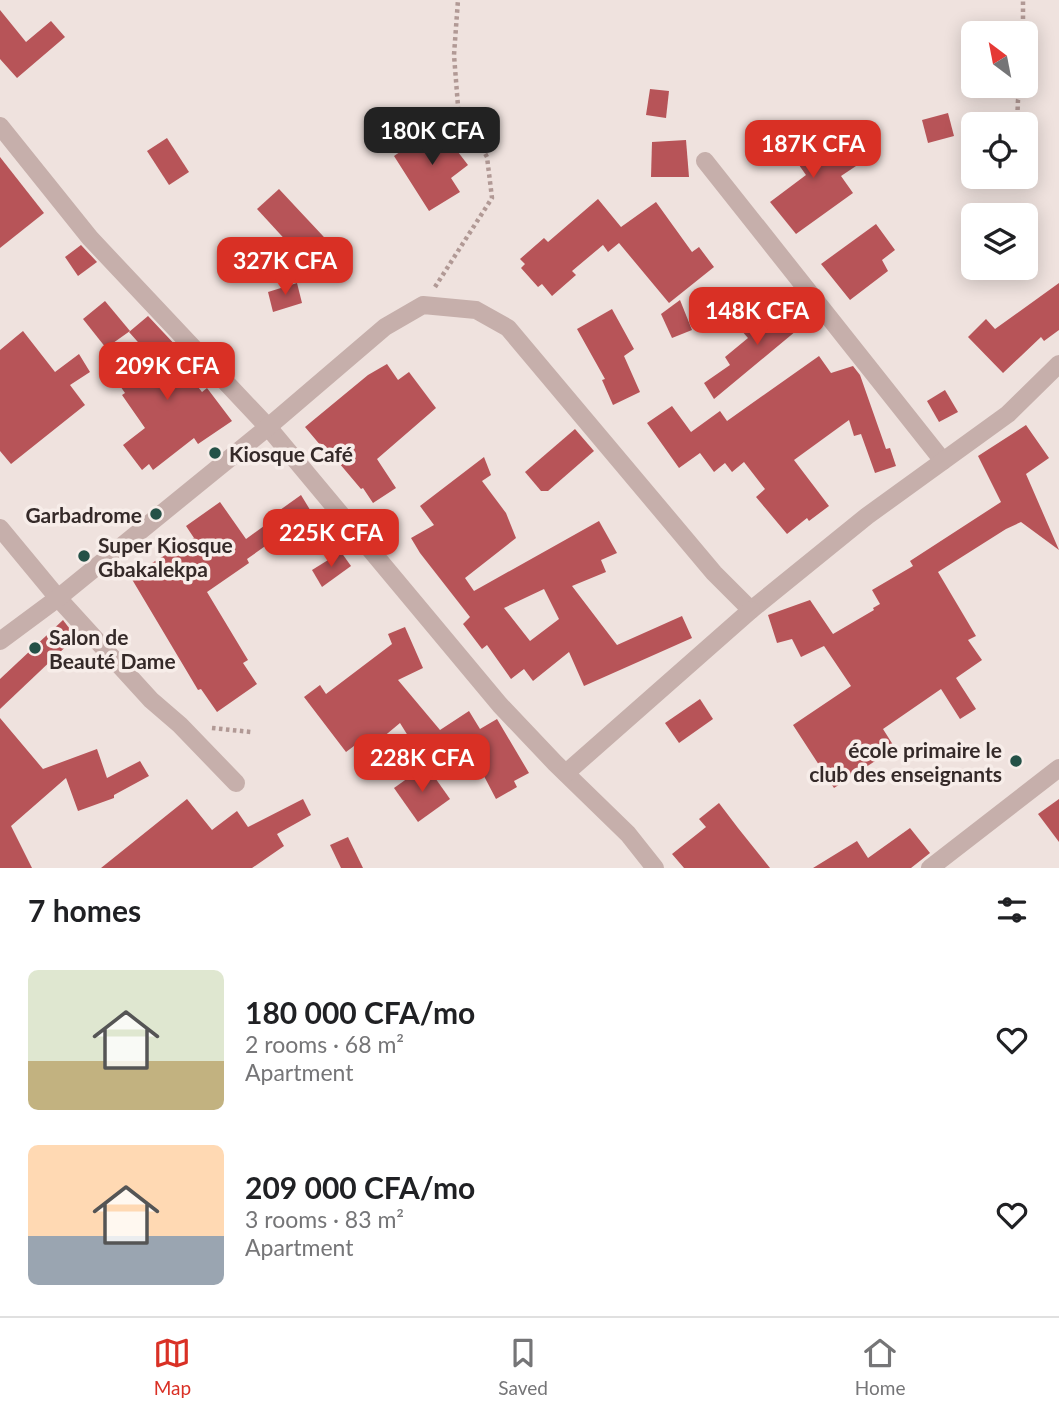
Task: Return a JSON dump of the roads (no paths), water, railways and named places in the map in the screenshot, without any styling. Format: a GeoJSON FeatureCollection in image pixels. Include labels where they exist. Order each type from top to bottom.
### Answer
{"type":"FeatureCollection","features":[{"type":"Feature","properties":{"kind":"street"},"geometry":{"type":"LineString","coordinates":[[0,126],[90,238],[268,427],[500,705],[628,834],[656,868]]}},
{"type":"Feature","properties":{"kind":"street"},"geometry":{"type":"LineString","coordinates":[[705,161],[943,461]]}},
{"type":"Feature","properties":{"kind":"street"},"geometry":{"type":"LineString","coordinates":[[0,641],[58,598],[268,427],[385,327],[423,305],[475,310],[508,328],[714,573],[751,610]]}},
{"type":"Feature","properties":{"kind":"street"},"geometry":{"type":"LineString","coordinates":[[566,773],[751,610],[867,516],[1008,414],[1059,364]]}},
{"type":"Feature","properties":{"kind":"street"},"geometry":{"type":"LineString","coordinates":[[0,528],[58,598],[151,700],[180,725],[236,783]]}},
{"type":"Feature","properties":{"kind":"street"},"geometry":{"type":"LineString","coordinates":[[930,868],[1059,768]]}},
{"type":"Feature","properties":{"kind":"place","name":"Kiosque Café"},"geometry":{"type":"Point","coordinates":[215,453]}},
{"type":"Feature","properties":{"kind":"place","name":"Garbadrome"},"geometry":{"type":"Point","coordinates":[156,514]}},
{"type":"Feature","properties":{"kind":"place","name":"Super Kiosque Gbakalekpa"},"geometry":{"type":"Point","coordinates":[84,556]}},
{"type":"Feature","properties":{"kind":"place","name":"Salon de Beauté Dame"},"geometry":{"type":"Point","coordinates":[35,648]}},
{"type":"Feature","properties":{"kind":"place","name":"école primaire le club des enseignants"},"geometry":{"type":"Point","coordinates":[1016,761]}}]}
